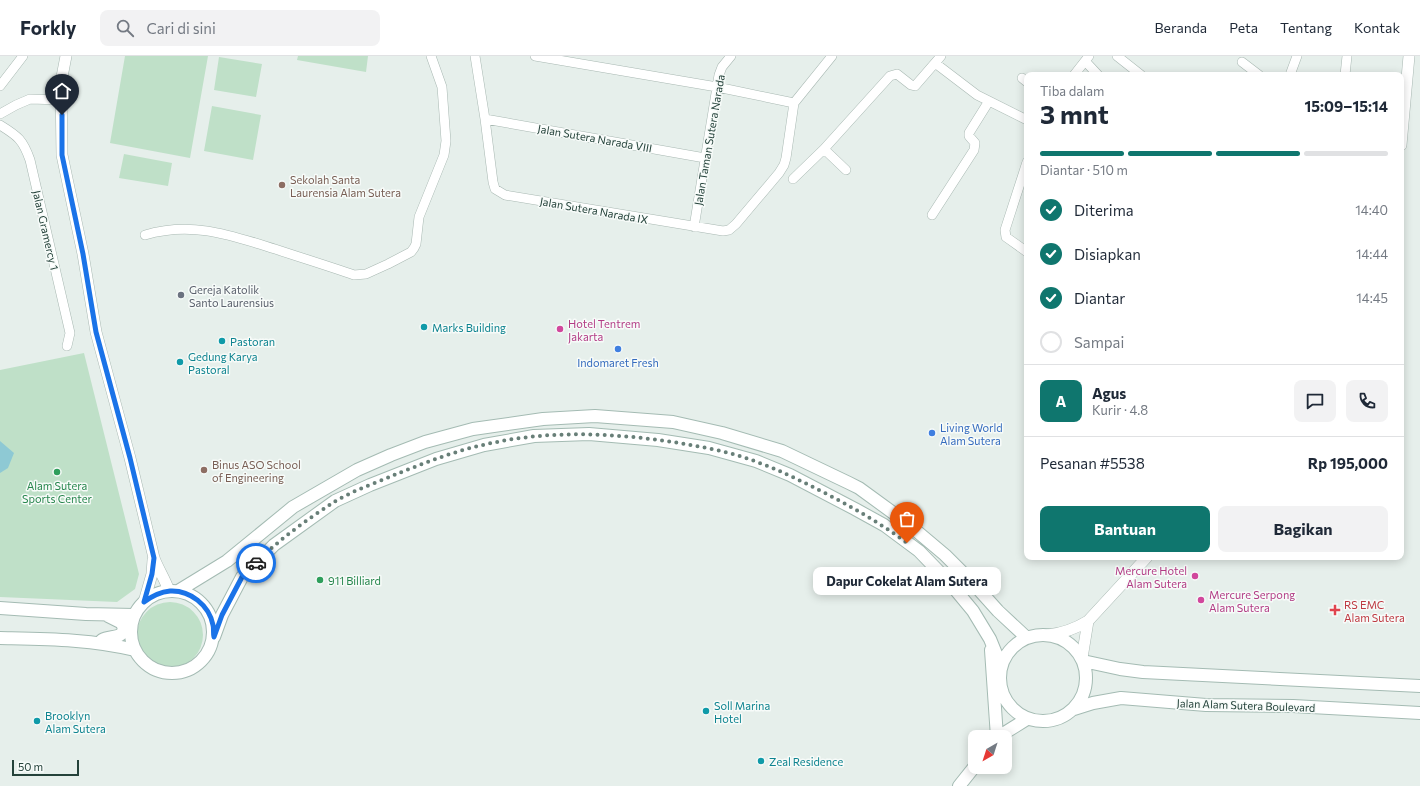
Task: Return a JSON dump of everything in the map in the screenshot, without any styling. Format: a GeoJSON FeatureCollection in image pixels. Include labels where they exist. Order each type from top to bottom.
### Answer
{"type":"FeatureCollection","features":[{"type":"Feature","properties":{"kind":"main road"},"geometry":{"type":"LineString","coordinates":[[1001,666],[990,639],[974,611],[949,582],[919,551],[884,526],[855,509],[797,479],[756,461],[709,448],[658,440],[589,434],[534,436],[484,445],[436,459],[370,485],[335,501],[274,545],[242,577],[222,615],[209,652],[200,664],[187,671],[172,674],[157,671],[144,663],[135,650],[131,633],[134,615],[144,602],[156,594],[174,591],[227,561],[293,507],[357,470],[426,442],[473,429],[543,418],[595,416],[673,422],[722,433],[782,451],[859,488],[907,523],[939,551],[1027,638]]}},
{"type":"Feature","properties":{"kind":"main road"},"geometry":{"type":"LineString","coordinates":[[174,591],[190,595],[201,602],[208,612],[213,624],[214,637]]}},
{"type":"Feature","properties":{"kind":"main road"},"geometry":{"type":"LineString","coordinates":[[0,608],[134,615]]}},
{"type":"Feature","properties":{"kind":"main road"},"geometry":{"type":"LineString","coordinates":[[98,642],[105,638],[121,635],[124,629],[122,622],[105,614]]}},
{"type":"Feature","properties":{"kind":"main road"},"geometry":{"type":"LineString","coordinates":[[1037,635],[1048,635],[1062,639],[1073,647],[1082,659],[1086,673],[1086,686],[1082,699],[1074,709],[1064,717],[1052,721],[1039,722],[1027,719],[1016,712],[1007,703],[1001,691],[999,679],[1001,666],[1006,654],[1016,644],[1027,638],[1037,635]]}},
{"type":"Feature","properties":{"kind":"main road"},"geometry":{"type":"LineString","coordinates":[[0,638],[98,642],[113,644],[135,650]]}},
{"type":"Feature","properties":{"kind":"main road"},"geometry":{"type":"LineString","coordinates":[[990,639],[996,730]]}},
{"type":"Feature","properties":{"kind":"main road"},"geometry":{"type":"LineString","coordinates":[[1082,659],[1120,669],[1142,672],[1420,686]]}},
{"type":"Feature","properties":{"kind":"main road","name":"Jalan Alam Sutera Boulevard"},"geometry":{"type":"LineString","coordinates":[[1074,709],[1093,703],[1121,698],[1206,705],[1293,706],[1420,713]]}},
{"type":"Feature","properties":{"kind":"main road"},"geometry":{"type":"LineString","coordinates":[[1009,730],[1027,719]]}},
{"type":"Feature","properties":{"kind":"main road"},"geometry":{"type":"LineString","coordinates":[[959,786],[969,774]]}},
{"type":"Feature","properties":{"kind":"street"},"geometry":{"type":"LineString","coordinates":[[0,86],[23,56]]}},
{"type":"Feature","properties":{"kind":"street"},"geometry":{"type":"LineString","coordinates":[[66,56],[61,82],[62,155],[83,254],[96,332],[130,458],[154,558],[166,582],[174,591]]}},
{"type":"Feature","properties":{"kind":"street"},"geometry":{"type":"LineString","coordinates":[[145,235],[172,229],[205,230],[231,235],[354,275],[366,274],[411,252],[416,244],[419,217],[446,149],[442,87],[431,56]]}},
{"type":"Feature","properties":{"kind":"street"},"geometry":{"type":"LineString","coordinates":[[475,56],[485,119]]}},
{"type":"Feature","properties":{"kind":"street"},"geometry":{"type":"LineString","coordinates":[[535,56],[717,87],[794,102],[832,56]]}},
{"type":"Feature","properties":{"kind":"street","name":"Jalan Taman Sutera Narada"},"geometry":{"type":"LineString","coordinates":[[694,227],[719,74],[722,67],[731,56]]}},
{"type":"Feature","properties":{"kind":"street"},"geometry":{"type":"LineString","coordinates":[[1117,56],[1137,72]]}},
{"type":"Feature","properties":{"kind":"street"},"geometry":{"type":"LineString","coordinates":[[1291,72],[1297,56]]}},
{"type":"Feature","properties":{"kind":"street"},"geometry":{"type":"LineString","coordinates":[[1345,72],[1348,56]]}},
{"type":"Feature","properties":{"kind":"street"},"geometry":{"type":"LineString","coordinates":[[1404,112],[1409,56]]}},
{"type":"Feature","properties":{"kind":"street"},"geometry":{"type":"LineString","coordinates":[[1076,72],[1087,58],[1096,72]]}},
{"type":"Feature","properties":{"kind":"street"},"geometry":{"type":"LineString","coordinates":[[793,179],[824,149],[890,76],[896,74],[911,85],[915,86],[938,60],[969,90],[1024,118]]}},
{"type":"Feature","properties":{"kind":"street"},"geometry":{"type":"LineString","coordinates":[[1242,62],[1255,72]]}},
{"type":"Feature","properties":{"kind":"street"},"geometry":{"type":"LineString","coordinates":[[0,114],[30,99],[61,100]]}},
{"type":"Feature","properties":{"kind":"street"},"geometry":{"type":"LineString","coordinates":[[932,215],[974,150],[975,143],[969,136],[969,133],[989,101]]}},
{"type":"Feature","properties":{"kind":"street","name":"Jalan Sutera Narada IX"},"geometry":{"type":"LineString","coordinates":[[485,119],[493,182],[495,189],[506,195],[722,231],[730,230],[736,224],[779,173],[786,158],[794,102]]}},
{"type":"Feature","properties":{"kind":"street","name":"Jalan Sutera Narada VIII"},"geometry":{"type":"LineString","coordinates":[[485,119],[705,158]]}},
{"type":"Feature","properties":{"kind":"street","name":"Jalan Gramercy 1"},"geometry":{"type":"LineString","coordinates":[[0,125],[14,134],[24,145],[30,160],[70,333],[67,346]]}},
{"type":"Feature","properties":{"kind":"street"},"geometry":{"type":"LineString","coordinates":[[824,149],[846,170]]}},
{"type":"Feature","properties":{"kind":"street"},"geometry":{"type":"LineString","coordinates":[[1024,171],[1005,230],[1006,237],[1024,250]]}},
{"type":"Feature","properties":{"kind":"street"},"geometry":{"type":"LineString","coordinates":[[144,602],[152,574],[154,558]]}},
{"type":"Feature","properties":{"kind":"street"},"geometry":{"type":"LineString","coordinates":[[1048,635],[1077,628],[1088,621],[1144,560]]}},
{"type":"Feature","properties":{"kind":"street"},"geometry":{"type":"LineString","coordinates":[[1082,659],[1088,621]]}},
{"type":"Feature","properties":{"kind":"green space"},"geometry":{"type":"Polygon","coordinates":[[[125,56],[208,56],[190,158],[110,143],[125,56]]]}},
{"type":"Feature","properties":{"kind":"green space"},"geometry":{"type":"Polygon","coordinates":[[[298,56],[368,56],[366,72],[297,60],[298,56]]]}},
{"type":"Feature","properties":{"kind":"green space"},"geometry":{"type":"Polygon","coordinates":[[[219,57],[262,64],[256,97],[214,90],[219,57]]]}},
{"type":"Feature","properties":{"kind":"green space"},"geometry":{"type":"Polygon","coordinates":[[[212,106],[261,115],[253,160],[204,151],[212,106]]]}},
{"type":"Feature","properties":{"kind":"green space"},"geometry":{"type":"Polygon","coordinates":[[[124,154],[172,163],[168,186],[119,178],[124,154]]]}},
{"type":"Feature","properties":{"kind":"green space","name":"Alam Sutera Sports Center"},"geometry":{"type":"Polygon","coordinates":[[[84,353],[139,574],[135,589],[117,602],[0,597],[0,370],[84,353]]]}},
{"type":"Feature","properties":{"kind":"green space"},"geometry":{"type":"Polygon","coordinates":[[[170,602],[182,605],[193,612],[200,623],[203,635],[200,647],[193,658],[182,665],[170,668],[158,665],[147,658],[140,647],[137,635],[140,623],[147,612],[158,605],[170,602]]]}},
{"type":"Feature","properties":{"kind":"water"},"geometry":{"type":"Polygon","coordinates":[[[0,441],[14,453],[8,468],[0,473],[0,441]]]}},
{"type":"Feature","properties":{"kind":"way so far"},"geometry":{"type":"LineString","coordinates":[[256,563],[274,545],[335,501],[370,485],[436,459],[484,445],[534,436],[589,434],[658,440],[709,448],[756,461],[790,475],[855,509],[884,526],[907,543]]}},
{"type":"Feature","properties":{"kind":"place","name":"Sekolah Santa Laurensia Alam Sutera"},"geometry":{"type":"Point","coordinates":[282,185]}},
{"type":"Feature","properties":{"kind":"place","name":"Gereja Katolik Santo Laurensius"},"geometry":{"type":"Point","coordinates":[181,295]}},
{"type":"Feature","properties":{"kind":"place","name":"Marks Building"},"geometry":{"type":"Point","coordinates":[424,327]}},
{"type":"Feature","properties":{"kind":"place","name":"Hotel Tentrem Jakarta"},"geometry":{"type":"Point","coordinates":[560,329]}},
{"type":"Feature","properties":{"kind":"place","name":"Pastoran"},"geometry":{"type":"Point","coordinates":[222,341]}},
{"type":"Feature","properties":{"kind":"place","name":"Indomaret Fresh"},"geometry":{"type":"Point","coordinates":[618,349]}},
{"type":"Feature","properties":{"kind":"place","name":"Gedung Karya Pastoral"},"geometry":{"type":"Point","coordinates":[180,362]}},
{"type":"Feature","properties":{"kind":"place","name":"Living World Alam Sutera"},"geometry":{"type":"Point","coordinates":[932,433]}},
{"type":"Feature","properties":{"kind":"place","name":"Binus ASO School of Engineering"},"geometry":{"type":"Point","coordinates":[204,470]}},
{"type":"Feature","properties":{"kind":"place","name":"Alam Sutera Sports Center"},"geometry":{"type":"Point","coordinates":[57,472]}},
{"type":"Feature","properties":{"kind":"place","name":"Dapur Cokelat Alam Sutera"},"geometry":{"type":"Point","coordinates":[907,543]}},
{"type":"Feature","properties":{"kind":"place","name":"Mercure Hotel Alam Sutera"},"geometry":{"type":"Point","coordinates":[1195,576]}},
{"type":"Feature","properties":{"kind":"place","name":"911 Billiard"},"geometry":{"type":"Point","coordinates":[320,580]}},
{"type":"Feature","properties":{"kind":"place","name":"Mercure Serpong Alam Sutera"},"geometry":{"type":"Point","coordinates":[1201,600]}},
{"type":"Feature","properties":{"kind":"place","name":"RS EMC Alam Sutera"},"geometry":{"type":"Point","coordinates":[1335,610]}},
{"type":"Feature","properties":{"kind":"place","name":"Soll Marina Hotel"},"geometry":{"type":"Point","coordinates":[706,711]}},
{"type":"Feature","properties":{"kind":"place","name":"Brooklyn Alam Sutera"},"geometry":{"type":"Point","coordinates":[37,721]}},
{"type":"Feature","properties":{"kind":"place","name":"Zeal Residence"},"geometry":{"type":"Point","coordinates":[761,761]}},
{"type":"Feature","properties":{"kind":"route"},"geometry":{"type":"LineString","coordinates":[[62,115],[62,155],[83,254],[96,332],[130,458],[154,558],[152,574],[144,602],[156,594],[169,591],[178,591],[190,595],[201,602],[208,612],[213,624],[214,637],[229,600],[242,577],[256,563]]}}]}
